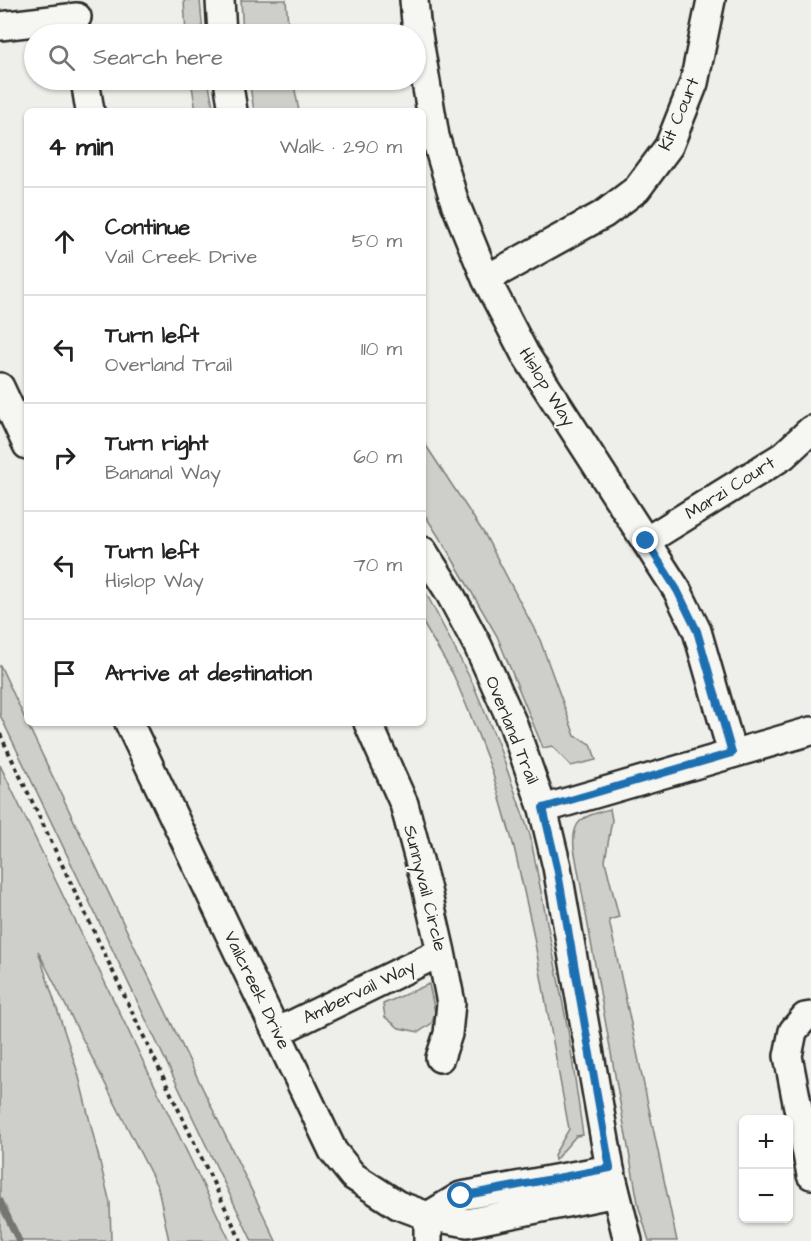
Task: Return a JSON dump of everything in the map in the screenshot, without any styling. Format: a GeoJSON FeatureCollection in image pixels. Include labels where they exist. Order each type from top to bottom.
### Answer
{"type":"FeatureCollection","features":[{"type":"Feature","properties":{"kind":"street"},"geometry":{"type":"LineString","coordinates":[[220,0],[221,24]]}},
{"type":"Feature","properties":{"kind":"street","name":"Hislop Way"},"geometry":{"type":"LineString","coordinates":[[414,0],[416,24]]}},
{"type":"Feature","properties":{"kind":"street","name":"Kit Court"},"geometry":{"type":"LineString","coordinates":[[486,279],[604,214],[637,189],[669,146],[694,83],[711,0]]}},
{"type":"Feature","properties":{"kind":"street"},"geometry":{"type":"LineString","coordinates":[[0,27],[77,17]]}},
{"type":"Feature","properties":{"kind":"street","name":"Hislop Way"},"geometry":{"type":"LineString","coordinates":[[426,82],[435,136],[455,203],[486,279],[525,354],[677,590],[697,631],[732,753]]}},
{"type":"Feature","properties":{"kind":"street"},"geometry":{"type":"LineString","coordinates":[[87,90],[90,108]]}},
{"type":"Feature","properties":{"kind":"street"},"geometry":{"type":"LineString","coordinates":[[230,90],[233,108]]}},
{"type":"Feature","properties":{"kind":"street"},"geometry":{"type":"LineString","coordinates":[[0,387],[24,439]]}},
{"type":"Feature","properties":{"kind":"street","name":"Marzi Court"},"geometry":{"type":"LineString","coordinates":[[646,541],[783,456],[811,430]]}},
{"type":"Feature","properties":{"kind":"street","name":"Overland Trail"},"geometry":{"type":"LineString","coordinates":[[426,556],[448,590],[478,646],[513,724],[543,808],[557,867],[613,1181],[628,1241]]}},
{"type":"Feature","properties":{"kind":"street","name":"Vailcreek Drive"},"geometry":{"type":"LineString","coordinates":[[130,726],[333,1151],[353,1176],[398,1205],[428,1228],[516,1214],[613,1181]]}},
{"type":"Feature","properties":{"kind":"street","name":"Sunnyvail Circle"},"geometry":{"type":"LineString","coordinates":[[369,726],[404,804],[441,952],[451,1003],[448,1034],[440,1058]]}},
{"type":"Feature","properties":{"kind":"street"},"geometry":{"type":"LineString","coordinates":[[543,808],[811,731]]}},
{"type":"Feature","properties":{"kind":"street","name":"Ambervail Way"},"geometry":{"type":"LineString","coordinates":[[277,1032],[441,952]]}},
{"type":"Feature","properties":{"kind":"street"},"geometry":{"type":"LineString","coordinates":[[811,1016],[805,1017],[793,1031],[788,1056],[811,1174]]}},
{"type":"Feature","properties":{"kind":"street"},"geometry":{"type":"LineString","coordinates":[[428,1228],[461,1196],[510,1187],[613,1181]]}},
{"type":"Feature","properties":{"kind":"street"},"geometry":{"type":"LineString","coordinates":[[510,1187],[516,1214]]}},
{"type":"Feature","properties":{"kind":"path"},"geometry":{"type":"LineString","coordinates":[[0,734],[241,1241]]}},
{"type":"Feature","properties":{"kind":"shaded area"},"geometry":{"type":"Polygon","coordinates":[[[184,0],[200,0],[202,24],[185,24],[184,0]]]}},
{"type":"Feature","properties":{"kind":"shaded area"},"geometry":{"type":"Polygon","coordinates":[[[241,0],[286,0],[288,24],[242,24],[241,0]]]}},
{"type":"Feature","properties":{"kind":"shaded area"},"geometry":{"type":"Polygon","coordinates":[[[193,90],[210,90],[213,108],[196,108],[193,90]]]}},
{"type":"Feature","properties":{"kind":"shaded area"},"geometry":{"type":"Polygon","coordinates":[[[251,90],[295,90],[298,108],[254,108],[251,90]]]}},
{"type":"Feature","properties":{"kind":"shaded area"},"geometry":{"type":"Polygon","coordinates":[[[426,446],[485,535],[540,640],[575,736],[591,744],[596,760],[571,766],[552,746],[543,748],[497,636],[426,517],[426,446]]]}},
{"type":"Feature","properties":{"kind":"shaded area"},"geometry":{"type":"Polygon","coordinates":[[[426,593],[473,684],[497,741],[530,835],[568,1030],[583,1135],[576,1136],[555,1160],[554,1155],[569,1129],[532,927],[514,847],[492,771],[453,674],[426,628],[426,593]]]}},
{"type":"Feature","properties":{"kind":"shaded area"},"geometry":{"type":"Polygon","coordinates":[[[0,665],[24,717],[24,726],[28,726],[276,1241],[252,1241],[0,715],[0,665]]]}},
{"type":"Feature","properties":{"kind":"shaded area"},"geometry":{"type":"Polygon","coordinates":[[[0,765],[230,1241],[169,1241],[158,1188],[38,951],[78,1073],[110,1203],[111,1241],[0,1241],[0,765]]]}},
{"type":"Feature","properties":{"kind":"shaded area"},"geometry":{"type":"Polygon","coordinates":[[[610,809],[612,820],[605,861],[619,917],[609,920],[677,1241],[649,1241],[639,1208],[574,848],[577,824],[593,814],[610,809]]]}},
{"type":"Feature","properties":{"kind":"shaded area"},"geometry":{"type":"Polygon","coordinates":[[[429,984],[435,1012],[432,1023],[419,1032],[399,1028],[385,1017],[383,1004],[429,984]]]}},
{"type":"Feature","properties":{"kind":"waterway"},"geometry":{"type":"LineString","coordinates":[[0,1201],[19,1241]]}},
{"type":"Feature","properties":{"kind":"route"},"geometry":{"type":"LineString","coordinates":[[461,1196],[610,1168],[557,867],[543,808],[732,753],[697,631],[677,590],[646,541]]}}]}
